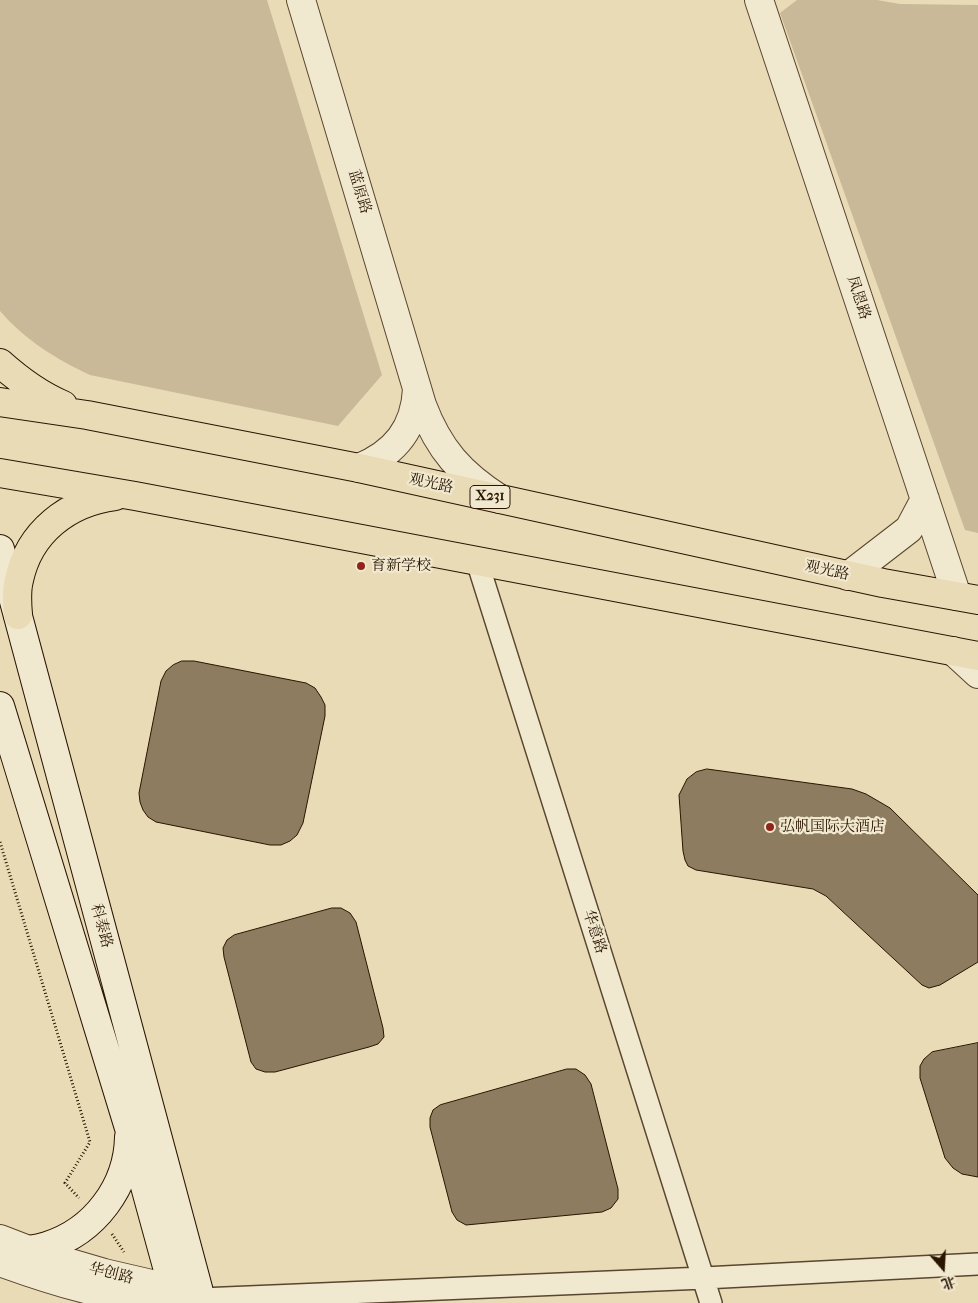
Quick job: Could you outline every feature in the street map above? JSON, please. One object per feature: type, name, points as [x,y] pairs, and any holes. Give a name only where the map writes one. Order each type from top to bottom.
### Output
[{"type":"main road","points":[[0,363],[19,380],[51,400],[87,415]]},
{"type":"main road","name":"观光路","points":[[0,402],[87,415],[359,468],[848,576],[968,598]]},
{"type":"main road","points":[[0,473],[135,496],[965,653]]},
{"type":"main road","points":[[18,614],[19,580],[24,563],[31,548],[54,521],[68,511],[100,498],[135,496]]},
{"type":"street","name":"蓝原路","points":[[300,0],[422,405],[430,425],[452,460],[467,475],[501,500]]},
{"type":"street","name":"凤恩路","points":[[759,0],[924,498],[968,598]]},
{"type":"street","name":"蓝原路","points":[[359,468],[386,454],[406,430],[416,400],[417,385]]},
{"type":"street","points":[[848,576],[909,529],[924,498]]},
{"type":"street","name":"科泰路","points":[[0,549],[18,614],[184,1300]]},
{"type":"street","name":"华意路","points":[[477,561],[711,1303]]},
{"type":"street","points":[[965,653],[978,674]]},
{"type":"street","name":"科泰路","points":[[0,706],[129,1128],[184,1300]]},
{"type":"street","points":[[29,1250],[47,1246],[65,1238],[82,1228],[96,1216],[109,1200],[125,1166],[129,1147],[129,1128]]},
{"type":"street","name":"华创路","points":[[0,1240],[184,1300]]},
{"type":"street","name":"华创路","points":[[0,1262],[101,1294],[141,1301],[184,1300]]},
{"type":"street","points":[[184,1300],[704,1278],[978,1264]]},
{"type":"path","points":[[0,842],[90,1142],[65,1183],[114,1237],[127,1257]]},
{"type":"shaded area","points":[[0,0],[267,0],[382,375],[338,426],[90,375],[30,340],[0,311]]},
{"type":"shaded area","points":[[797,0],[877,0],[900,4],[978,5],[978,533],[965,530],[780,13]]},
{"type":"building","points":[[182,661],[194,661],[306,683],[315,688],[321,697],[325,705],[325,716],[303,823],[297,835],[290,841],[281,845],[270,845],[156,822],[148,817],[143,810],[139,793],[161,681],[166,671]]},
{"type":"building","points":[[707,769],[852,789],[866,794],[890,808],[978,895],[978,962],[940,985],[929,988],[922,985],[826,896],[813,889],[696,870],[688,866],[683,851],[679,795],[687,779],[696,772]]},
{"type":"building","points":[[332,908],[341,908],[350,913],[356,922],[384,1037],[378,1044],[369,1047],[275,1072],[265,1072],[256,1069],[251,1062],[223,948],[227,940],[234,935]]},
{"type":"building","points":[[978,1043],[978,1177],[962,1174],[953,1168],[945,1158],[920,1078],[920,1066],[924,1059],[932,1052]]},
{"type":"building","points":[[567,1069],[576,1069],[585,1075],[591,1084],[618,1189],[618,1199],[611,1208],[602,1212],[466,1225],[457,1220],[452,1212],[430,1127],[430,1118],[433,1110],[440,1105]]},
{"type":"place","name":"育新学校","points":[[361,566]]},
{"type":"place","name":"弘帆国际大酒店","points":[[770,827]]}]
